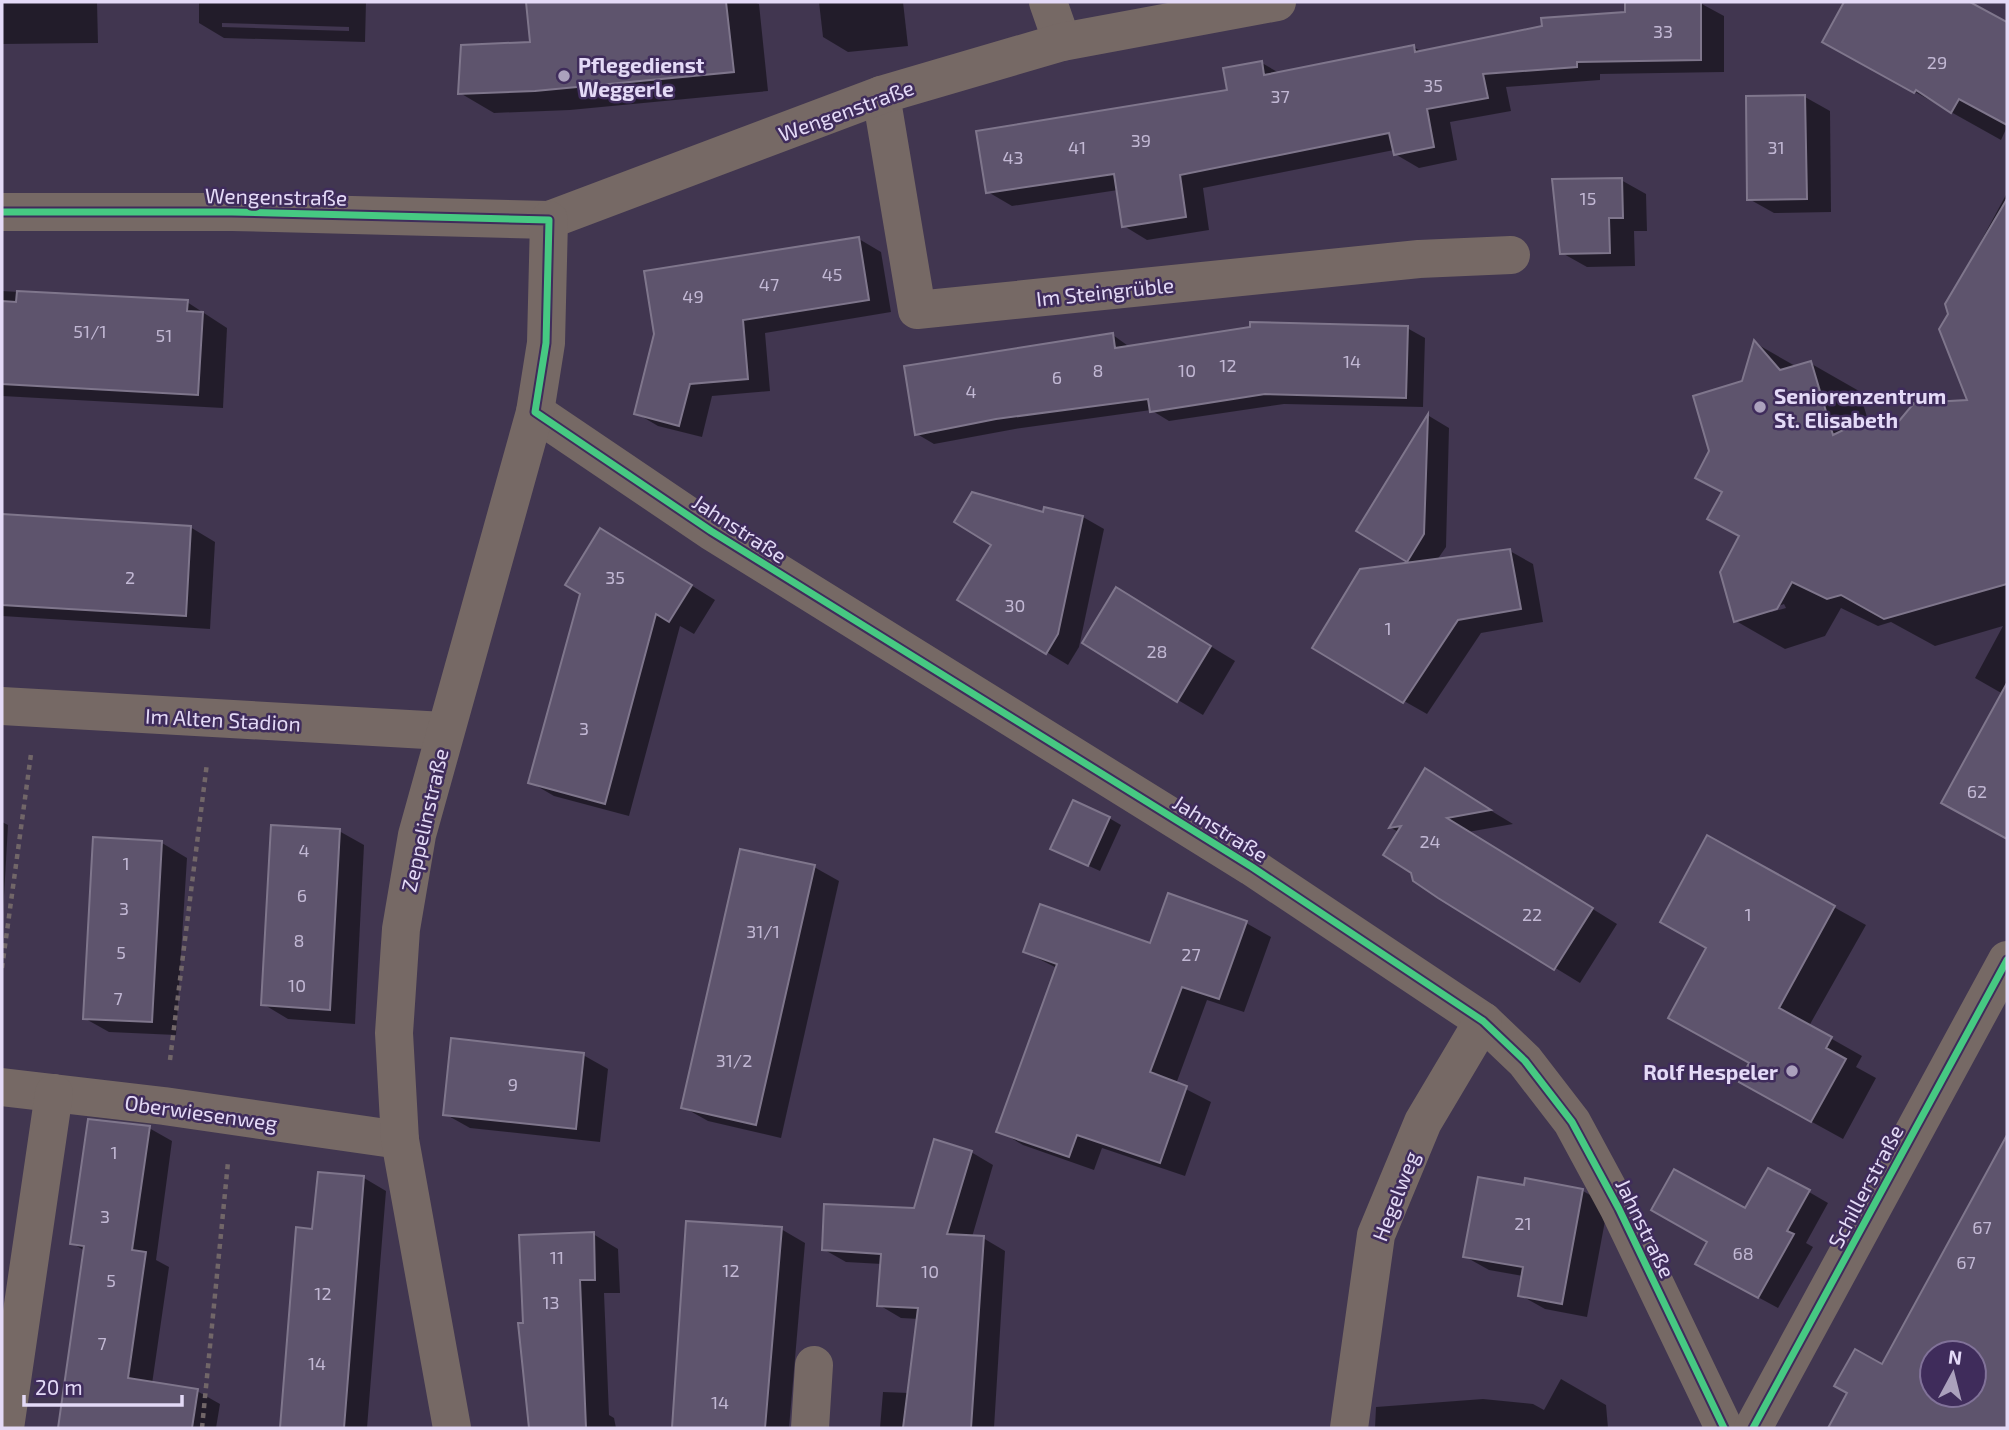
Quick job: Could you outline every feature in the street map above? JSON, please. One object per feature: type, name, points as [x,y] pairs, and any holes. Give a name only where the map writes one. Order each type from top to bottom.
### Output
[{"type":"street","points":[[1048,2],[1062,42]]},
{"type":"street","name":"Wengenstraße","points":[[2,212],[232,212],[549,220],[881,95],[1062,42],[1277,2]]},
{"type":"street","name":"Im Steingrüble","points":[[881,95],[917,310],[1419,259],[1511,255]]},
{"type":"street","name":"Zeppelinstraße","points":[[452,1428],[400,1140],[394,1033],[401,929],[417,835],[535,412],[546,343],[549,220]]},
{"type":"street","name":"Jahnstraße","points":[[535,412],[723,539],[1252,867],[1483,1021],[1525,1060],[1572,1122],[1619,1209],[1724,1428]]},
{"type":"street","name":"Im Alten Stadion","points":[[20,708],[444,731]]},
{"type":"street","name":"Schillerstraße","points":[[1754,1428],[2007,960]]},
{"type":"street","name":"Hegelweg","points":[[1349,1428],[1376,1236],[1423,1122],[1483,1021]]},
{"type":"street","name":"Oberwiesenweg","points":[[2,1087],[164,1106],[400,1140]]},
{"type":"street","points":[[5,1428],[54,1093]]},
{"type":"street","points":[[810,1428],[814,1365]]},
{"type":"path","points":[[2,968],[20,708]]},
{"type":"path","points":[[164,1106],[212,719]]},
{"type":"path","points":[[202,1428],[220,1222],[233,1116]]},
{"type":"building","points":[[526,2],[726,2],[734,72],[535,91],[458,94],[461,45],[530,42]]},
{"type":"building","points":[[1625,2],[1701,2],[1701,60],[1577,62],[1577,67],[1483,74],[1488,98],[1427,109],[1434,147],[1394,155],[1389,133],[1180,175],[1186,217],[1122,227],[1114,174],[986,193],[976,131],[1227,90],[1223,68],[1262,61],[1264,75],[1414,45],[1415,52],[1542,26],[1541,18],[1625,12]]},
{"type":"building","points":[[1844,2],[1970,2],[2007,22],[2007,125],[1959,99],[1951,113],[1916,90],[1914,93],[1822,42]]},
{"type":"building","points":[[1805,95],[1807,199],[1747,200],[1746,96]]},
{"type":"building","points":[[1622,178],[1623,218],[1609,218],[1610,253],[1560,254],[1552,179]]},
{"type":"building","name":"Seniorenzentrum St. Elisabeth","points":[[2007,199],[2007,584],[1884,619],[1841,595],[1827,599],[1792,582],[1777,609],[1734,622],[1720,572],[1739,536],[1707,519],[1722,492],[1695,478],[1709,451],[1693,396],[1742,381],[1754,340],[1780,370],[1811,361],[1833,435],[1868,418],[1894,427],[1914,403],[1967,400],[1939,329],[1948,314],[1945,304]]},
{"type":"building","points":[[859,237],[869,300],[743,320],[748,379],[690,384],[679,426],[634,414],[654,334],[644,271]]},
{"type":"building","points":[[17,291],[188,300],[187,311],[203,312],[198,395],[2,384],[2,301],[16,302]]},
{"type":"building","points":[[1250,322],[1408,326],[1406,398],[1265,394],[1150,412],[1148,399],[996,419],[915,435],[904,366],[1113,333],[1115,348],[1250,327]]},
{"type":"building","points":[[1428,414],[1424,534],[1407,562],[1356,531]]},
{"type":"building","points":[[972,492],[1043,512],[1044,507],[1083,516],[1058,634],[1046,654],[957,600],[991,545],[954,522]]},
{"type":"building","points":[[2,514],[191,526],[186,616],[2,605]]},
{"type":"building","points":[[600,528],[692,585],[669,622],[656,614],[605,804],[528,783],[580,594],[565,585]]},
{"type":"building","points":[[1510,549],[1521,609],[1458,620],[1403,703],[1312,648],[1360,569]]},
{"type":"building","points":[[1116,587],[1211,646],[1177,702],[1082,643]]},
{"type":"building","points":[[2007,683],[2007,839],[1941,803]]},
{"type":"building","points":[[1425,768],[1491,810],[1447,818],[1593,908],[1554,970],[1438,898],[1413,881],[1411,873],[1383,855],[1401,826],[1389,828]]},
{"type":"building","points":[[1073,800],[1110,817],[1088,866],[1050,849]]},
{"type":"building","points":[[271,825],[340,829],[330,1010],[261,1005]]},
{"type":"building","points":[[1707,835],[1835,906],[1779,1008],[1832,1037],[1826,1048],[1846,1059],[1811,1122],[1739,1082],[1749,1063],[1668,1018],[1706,948],[1660,922]]},
{"type":"building","points":[[93,837],[162,841],[152,1022],[83,1019]]},
{"type":"building","points":[[740,849],[815,865],[756,1125],[681,1108]]},
{"type":"building","points":[[1168,893],[1247,921],[1219,999],[1182,987],[1150,1072],[1187,1086],[1160,1163],[1077,1135],[1069,1157],[996,1132],[1057,964],[1023,952],[1040,904],[1150,943]]},
{"type":"building","points":[[451,1038],[584,1053],[576,1129],[443,1115]]},
{"type":"building","points":[[88,1119],[150,1126],[132,1250],[146,1252],[128,1378],[198,1389],[192,1428],[58,1428],[84,1246],[70,1244]]},
{"type":"building","points":[[2007,1135],[2007,1428],[1828,1428],[1847,1393],[1834,1386],[1855,1349],[1882,1364]]},
{"type":"building","points":[[934,1139],[972,1151],[947,1234],[984,1236],[971,1428],[903,1428],[918,1308],[877,1306],[881,1254],[822,1250],[824,1204],[914,1208]]},
{"type":"building","points":[[1768,1168],[1810,1190],[1787,1231],[1794,1234],[1758,1298],[1695,1264],[1707,1242],[1651,1210],[1674,1169],[1745,1208]]},
{"type":"building","points":[[318,1172],[364,1176],[344,1428],[280,1428],[296,1227],[312,1229]]},
{"type":"building","points":[[1478,1177],[1524,1185],[1525,1178],[1583,1189],[1562,1304],[1518,1296],[1523,1267],[1463,1257]]},
{"type":"building","points":[[686,1221],[782,1227],[765,1428],[672,1428]]},
{"type":"building","points":[[594,1232],[595,1280],[580,1280],[586,1428],[529,1428],[518,1323],[523,1323],[519,1235]]},
{"type":"cycle path","points":[[2,212],[232,212],[549,220],[546,343],[535,412],[711,531],[1252,867],[1483,1021],[1525,1061],[1572,1122],[1619,1209],[1724,1428]]},
{"type":"cycle path","points":[[1753,1428],[2007,960]]},
{"type":"place","name":"Pflegedienst Weggerle","points":[[564,76]]},
{"type":"place","name":"Seniorenzentrum St. Elisabeth","points":[[1760,407]]},
{"type":"place","name":"Rolf Hespeler","points":[[1792,1071]]}]
